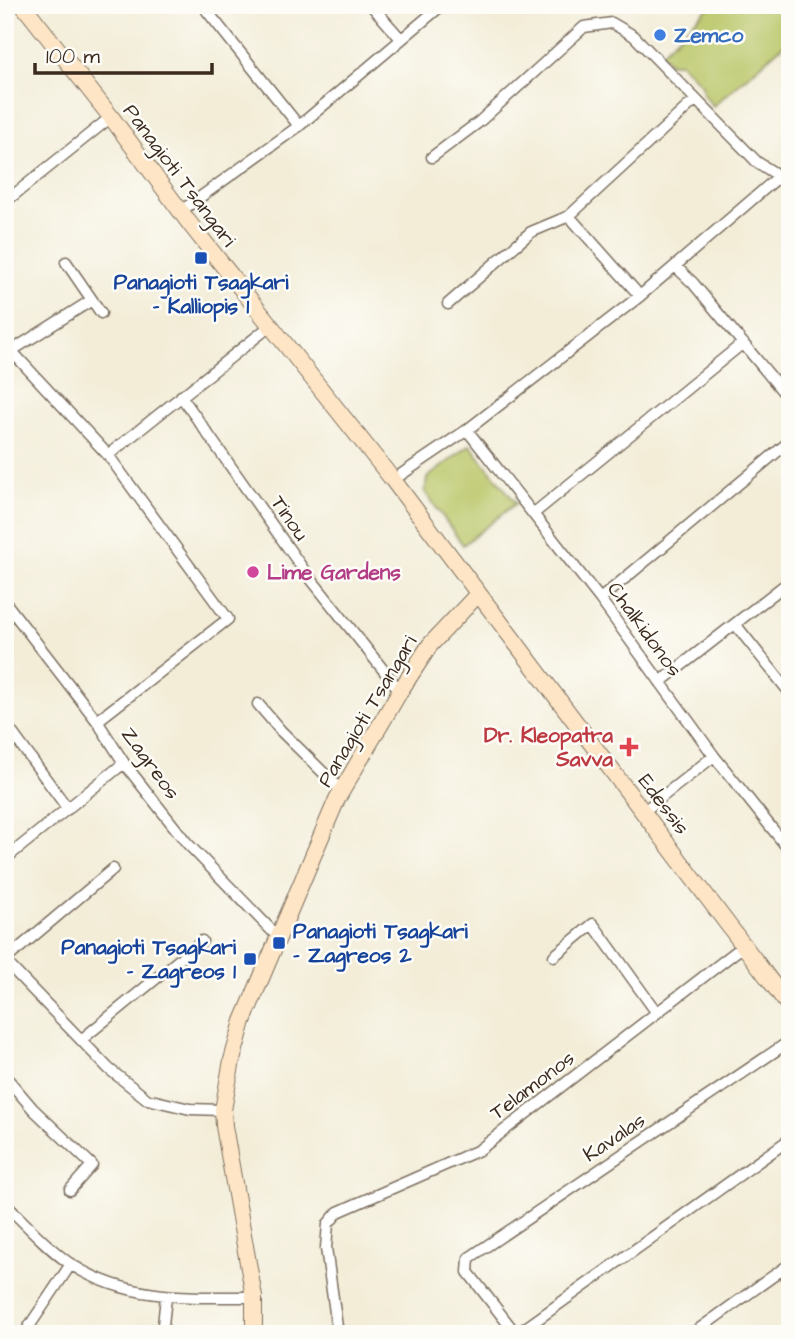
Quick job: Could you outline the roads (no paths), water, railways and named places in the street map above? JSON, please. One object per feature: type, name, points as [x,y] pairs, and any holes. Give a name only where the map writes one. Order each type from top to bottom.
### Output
[{"type":"main road","name":"Panagioti Tsangari","points":[[23,5],[270,326],[393,480],[478,594],[430,645],[342,791],[243,1021],[232,1059],[223,1110],[254,1297],[254,1334]]},
{"type":"main road","name":"Edessis","points":[[478,594],[644,811],[742,947],[790,1007]]},
{"type":"street","points":[[206,5],[207,11],[299,126]]},
{"type":"street","points":[[371,5],[401,39]]},
{"type":"street","points":[[181,211],[299,126],[442,5]]},
{"type":"street","points":[[432,157],[479,122],[584,27],[612,23],[634,36],[757,162],[779,176]]},
{"type":"street","points":[[448,304],[531,232],[569,216],[695,100]]},
{"type":"street","points":[[5,202],[111,117]]},
{"type":"street","points":[[393,480],[467,430],[640,296],[790,167]]},
{"type":"street","points":[[569,216],[640,296]]},
{"type":"street","points":[[66,262],[101,313]]},
{"type":"street","points":[[676,267],[693,282],[790,400]]},
{"type":"street","points":[[92,300],[8,347],[108,455],[228,620],[97,720]]},
{"type":"street","points":[[108,455],[270,326]]},
{"type":"street","points":[[533,514],[743,343]]},
{"type":"street","name":"Tinou","points":[[181,396],[303,569],[400,691]]},
{"type":"street","name":"Chalkidonos","points":[[467,430],[600,599],[714,756],[790,851]]},
{"type":"street","points":[[600,599],[790,441]]},
{"type":"street","points":[[660,682],[790,581]]},
{"type":"street","name":"Zagreos","points":[[5,602],[97,720],[124,763],[187,843],[278,937]]},
{"type":"street","points":[[735,624],[790,693]]},
{"type":"street","points":[[258,704],[342,791]]},
{"type":"street","points":[[5,723],[68,809]]},
{"type":"street","points":[[644,811],[714,756]]},
{"type":"street","points":[[5,859],[124,763]]},
{"type":"street","points":[[113,869],[5,960],[109,1069],[147,1099],[190,1109],[223,1110]]},
{"type":"street","points":[[554,956],[593,924],[657,1013]]},
{"type":"street","points":[[81,1040],[202,941]]},
{"type":"street","name":"Telamonos","points":[[338,1334],[327,1262],[328,1224],[338,1212],[479,1150],[742,947]]},
{"type":"street","name":"Kavalas","points":[[516,1334],[467,1268],[469,1258],[790,1041]]},
{"type":"street","points":[[7,1082],[92,1166],[70,1190]]},
{"type":"street","points":[[516,1334],[790,1139]]},
{"type":"street","points":[[5,1204],[71,1264],[110,1285],[166,1297],[254,1297]]},
{"type":"street","points":[[24,1334],[71,1264]]},
{"type":"street","points":[[692,1334],[790,1264]]},
{"type":"street","points":[[162,1334],[166,1297]]},
{"type":"place","name":"Zemco","points":[[660,35]]},
{"type":"place","name":"Panagioti Tsagkari - Kalliopis 1","points":[[201,258]]},
{"type":"place","name":"Lime Gardens","points":[[253,572]]},
{"type":"place","name":"Dr. Kleopatra Savva","points":[[629,747]]},
{"type":"place","name":"Panagioti Tsagkari - Zagreos 2","points":[[279,943]]},
{"type":"place","name":"Panagioti Tsagkari - Zagreos 1","points":[[250,959]]}]
